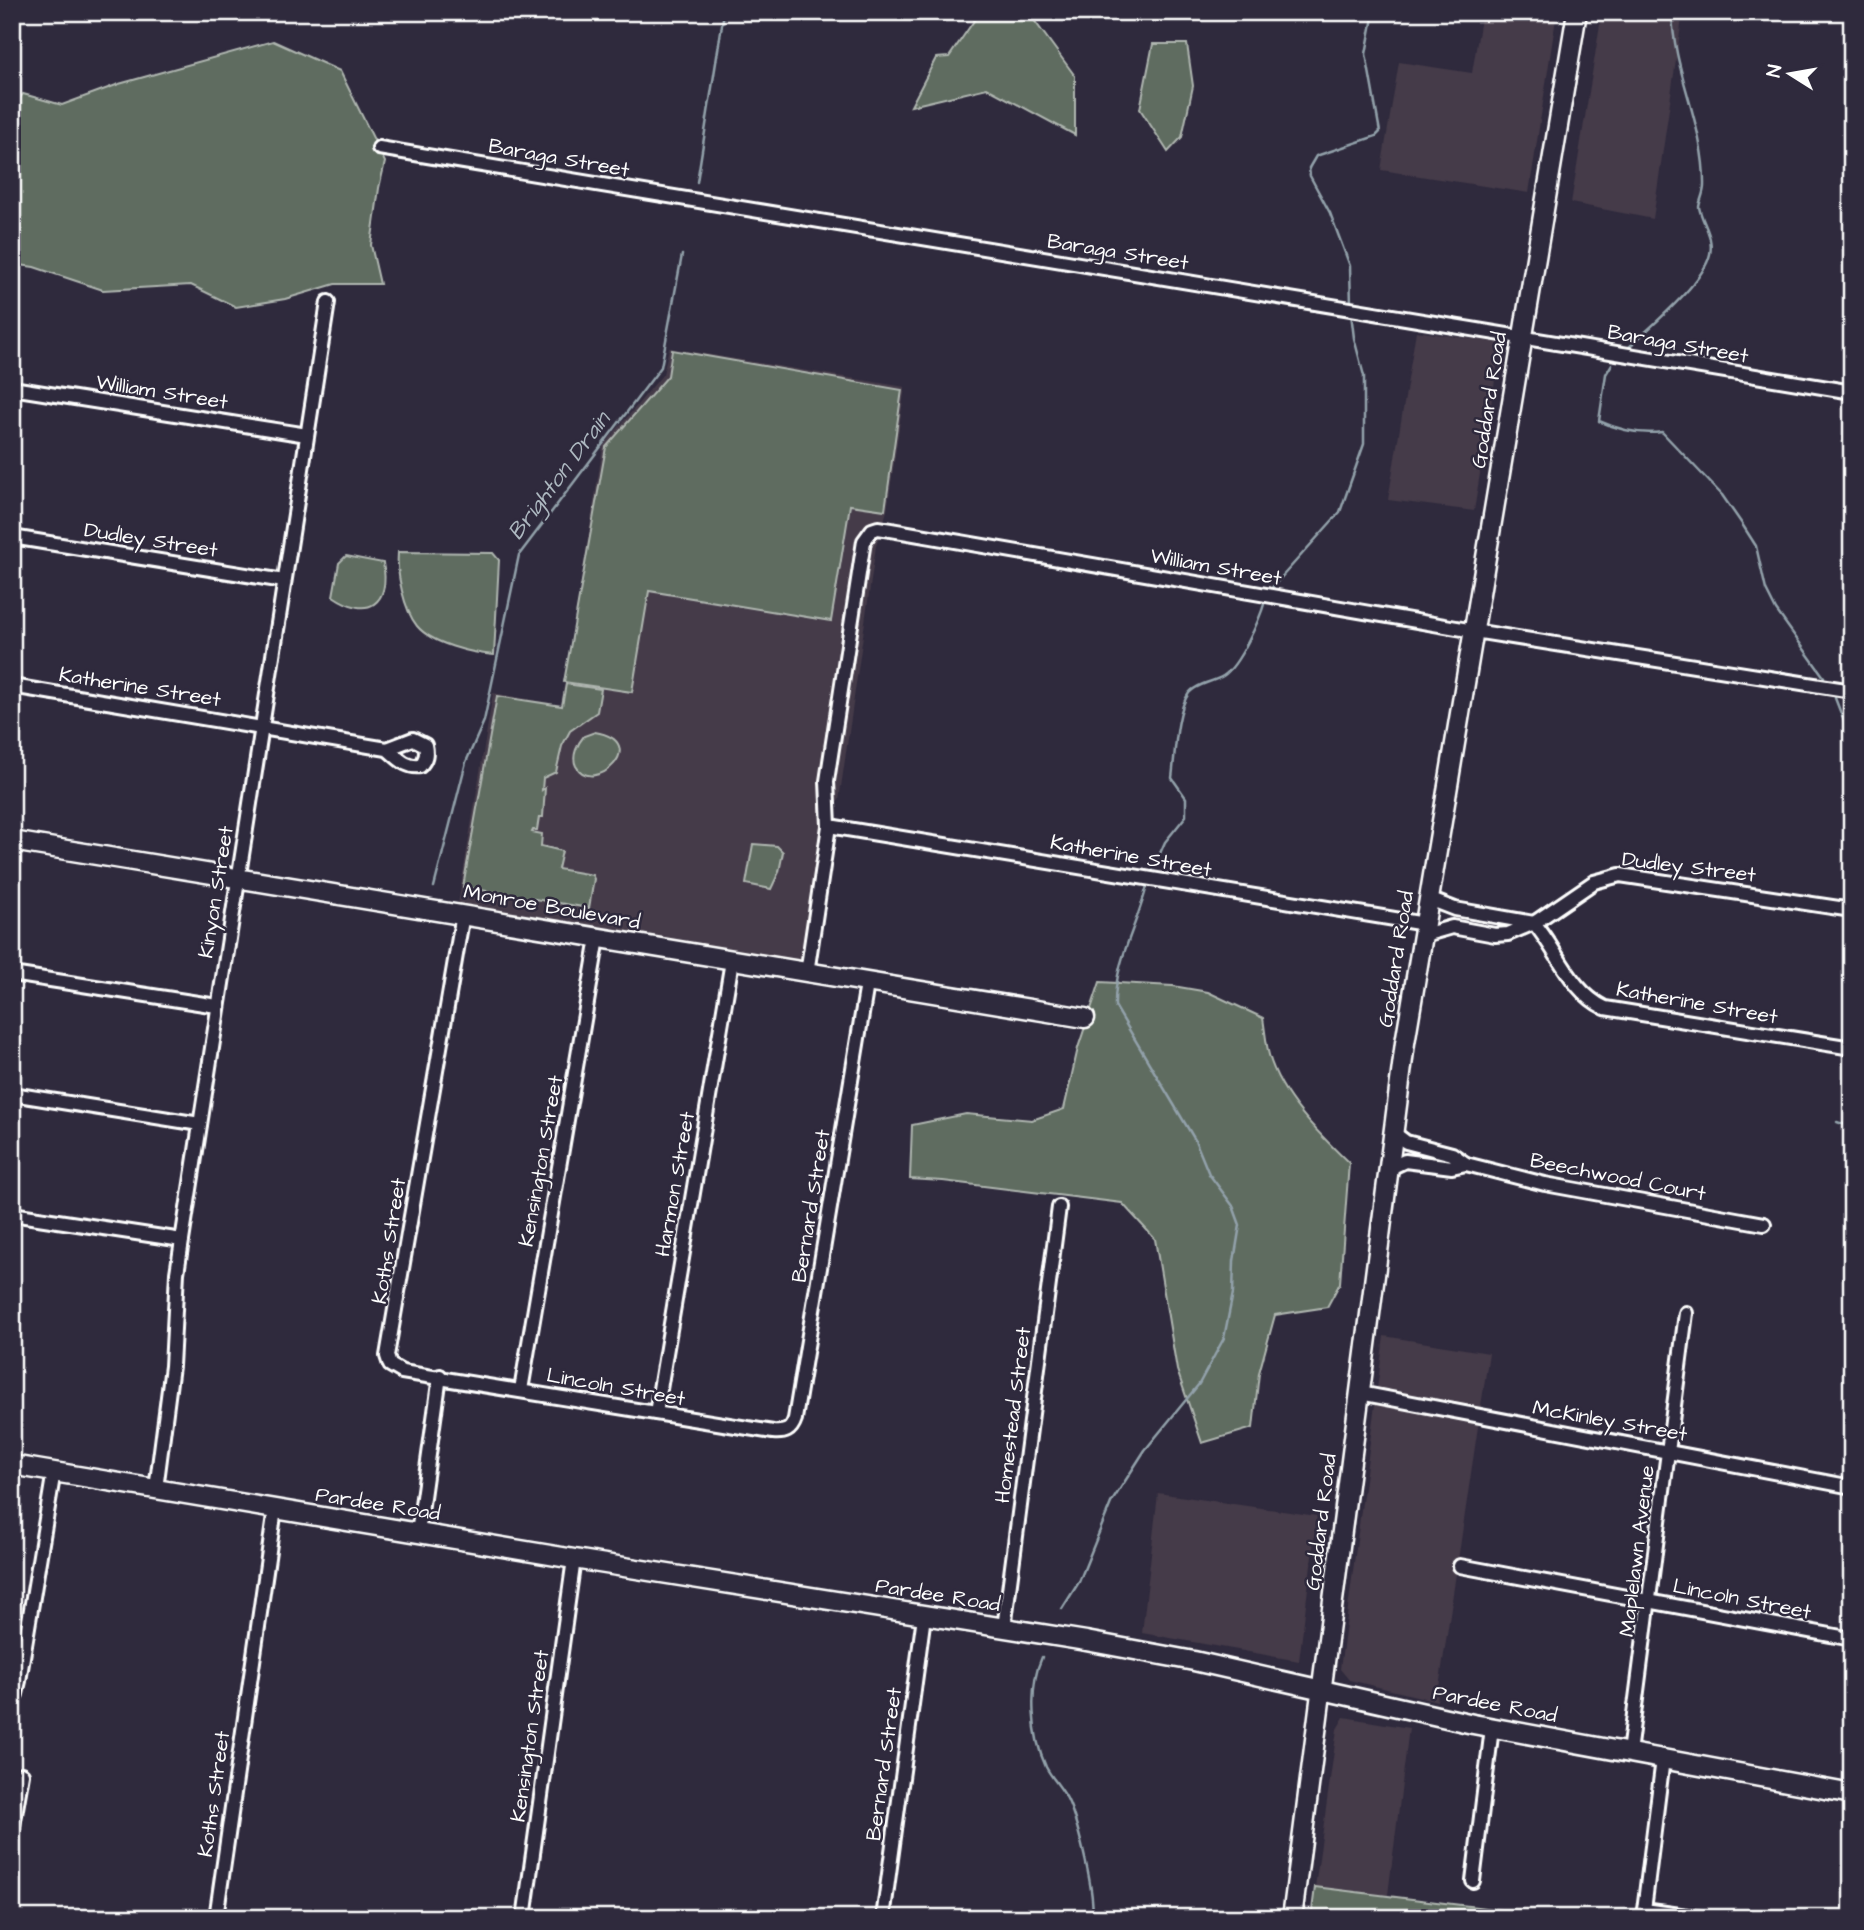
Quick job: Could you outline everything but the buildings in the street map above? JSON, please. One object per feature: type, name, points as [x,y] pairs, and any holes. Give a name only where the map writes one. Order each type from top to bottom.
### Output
[{"type":"main road","name":"Goddard Road","points":[[1292,1918],[1405,1043],[1577,12]]},
{"type":"main road","name":"Monroe Boulevard","points":[[12,841],[1085,1018]]},
{"type":"main road","name":"Pardee Road","points":[[12,1465],[1194,1661],[1492,1728],[1852,1794]]},
{"type":"street","name":"Baraga Street","points":[[379,148],[1852,393]]},
{"type":"street","name":"Kinyon Street","points":[[156,1489],[172,1366],[177,1273],[328,302]]},
{"type":"street","name":"William Street","points":[[12,388],[307,435]]},
{"type":"street","name":"William Street","points":[[829,826],[827,781],[864,541],[872,530],[878,528],[1474,631],[1852,691]]},
{"type":"street","name":"Dudley Street","points":[[12,537],[284,581]]},
{"type":"street","name":"Katherine Street","points":[[12,687],[387,749]]},
{"type":"street","name":"Katherine Street","points":[[829,826],[1138,876],[1424,930],[1452,927],[1481,933],[1508,934],[1534,923],[1579,989],[1605,1008],[1852,1048]]},
{"type":"street","points":[[807,973],[829,826]]},
{"type":"street","name":"Dudley Street","points":[[1534,923],[1594,882],[1620,875],[1852,910]]},
{"type":"street","points":[[1429,899],[1455,909],[1534,923]]},
{"type":"street","name":"Koths Street","points":[[440,1376],[398,1371],[390,1365],[387,1356],[463,914]]},
{"type":"street","name":"Kensington Street","points":[[522,1390],[598,938]]},
{"type":"street","name":"Harmon Street","points":[[656,1413],[732,961]]},
{"type":"street","points":[[12,974],[218,1006]]},
{"type":"street","name":"Bernard Street","points":[[786,1432],[795,1419],[867,984]]},
{"type":"street","points":[[12,1094],[200,1124]]},
{"type":"street","name":"Beechwood Court","points":[[1394,1133],[1417,1146],[1452,1154],[1466,1164],[1545,1184],[1764,1224]]},
{"type":"street","name":"Beechwood Court","points":[[1388,1169],[1405,1161],[1452,1167],[1466,1164]]},
{"type":"street","name":"Homestead Street","points":[[1004,1628],[1059,1207]]},
{"type":"street","points":[[12,1214],[182,1240]]},
{"type":"street","name":"Maplelawn Avenue","points":[[1629,1753],[1686,1313]]},
{"type":"street","points":[[418,1533],[440,1376]]},
{"type":"street","name":"Lincoln Street","points":[[440,1376],[786,1432]]},
{"type":"street","name":"McKinley Street","points":[[1360,1393],[1852,1487]]},
{"type":"street","points":[[12,1699],[19,1681],[54,1471]]},
{"type":"street","name":"Koths Street","points":[[216,1918],[275,1509]]},
{"type":"street","name":"Kensington Street","points":[[524,1918],[574,1559]]},
{"type":"street","name":"Lincoln Street","points":[[1460,1566],[1852,1639]]},
{"type":"street","name":"Bernard Street","points":[[883,1918],[924,1616]]},
{"type":"street","points":[[1473,1881],[1492,1728]]},
{"type":"street","points":[[1663,1759],[1643,1914],[1702,1918]]},
{"type":"street","points":[[12,1832],[22,1774]]},
{"type":"shaded area","points":[[1482,12],[1557,12],[1529,193],[1381,170],[1399,62],[1472,73]]},
{"type":"shaded area","points":[[1602,12],[1683,12],[1653,219],[1571,203]]},
{"type":"shaded area","points":[[1416,331],[1501,343],[1474,511],[1388,500]]},
{"type":"shaded area","points":[[669,348],[905,387],[887,511],[876,546],[839,801],[826,800],[800,963],[458,904],[493,693],[561,705],[603,446],[663,374]]},
{"type":"shaded area","points":[[1384,1336],[1489,1353],[1437,1701],[1349,1680],[1340,1669]]},
{"type":"shaded area","points":[[1158,1493],[1317,1516],[1299,1661],[1142,1633]]},
{"type":"shaded area","points":[[1344,1717],[1409,1728],[1388,1895],[1315,1887],[1337,1729]]},
{"type":"green space","points":[[980,12],[1028,12],[1075,76],[1075,135],[987,88],[911,106],[936,58],[949,57]]},
{"type":"green space","points":[[273,41],[340,71],[385,162],[371,245],[380,284],[335,284],[285,299],[236,307],[191,285],[103,290],[34,267],[12,264],[12,108],[23,94],[62,105],[119,84]]},
{"type":"green space","points":[[1153,44],[1187,44],[1193,86],[1182,137],[1168,152],[1140,109]]},
{"type":"green space","points":[[672,350],[902,390],[885,510],[850,505],[831,621],[649,591],[632,692],[564,682],[606,447],[668,376]]},
{"type":"green space","points":[[398,552],[493,553],[499,560],[494,655],[442,643],[417,626],[408,610],[402,590]]},
{"type":"green space","points":[[346,556],[383,563],[383,589],[374,604],[357,607],[333,596],[339,563]]},
{"type":"green space","points":[[566,684],[601,689],[597,712],[570,731],[562,746],[556,772],[543,778],[543,817],[539,817],[537,830],[532,832],[542,834],[541,846],[562,851],[558,869],[592,875],[594,879],[589,908],[463,887],[497,696],[562,706]]},
{"type":"green space","points":[[595,732],[612,738],[619,746],[619,755],[605,772],[584,774],[576,766],[575,754],[584,736]]},
{"type":"green space","points":[[753,844],[777,846],[783,852],[779,872],[771,889],[746,884]]},
{"type":"green space","points":[[1100,982],[1173,986],[1208,992],[1263,1018],[1269,1055],[1282,1086],[1314,1127],[1349,1163],[1340,1283],[1327,1307],[1275,1315],[1259,1373],[1253,1428],[1202,1443],[1177,1370],[1155,1239],[1122,1203],[910,1179],[912,1125],[966,1114],[1032,1120],[1064,1109],[1078,1048]]},
{"type":"green space","points":[[1315,1887],[1567,1918],[1311,1918]]},
{"type":"waterway","name":"Brighton Drain","points":[[697,182],[724,12]]},
{"type":"waterway","points":[[1351,306],[1350,266],[1330,213],[1310,176],[1309,168],[1316,156],[1376,136],[1380,132],[1366,54],[1374,12]]},
{"type":"waterway","points":[[1628,348],[1662,317],[1698,278],[1706,266],[1711,247],[1699,207],[1704,186],[1700,142],[1678,56],[1672,12]]},
{"type":"waterway","name":"Brighton Drain","points":[[434,887],[466,762],[484,721],[519,555],[661,367],[682,255]]},
{"type":"waterway","points":[[1269,591],[1340,512],[1364,444],[1364,376],[1354,338],[1351,313]]},
{"type":"waterway","points":[[1612,364],[1606,374],[1599,421],[1630,431],[1662,432],[1722,495],[1756,546],[1766,590],[1776,610],[1824,677]]},
{"type":"waterway","points":[[1150,876],[1165,842],[1186,816],[1186,798],[1172,778],[1179,722],[1185,701],[1192,690],[1223,676],[1236,663],[1259,619],[1265,601]]},
{"type":"waterway","points":[[1835,698],[1852,742]]},
{"type":"waterway","points":[[1062,1609],[1079,1582],[1111,1503],[1145,1450],[1199,1384],[1224,1338],[1233,1293],[1234,1261],[1240,1225],[1233,1206],[1209,1174],[1195,1140],[1115,1006],[1118,974],[1148,882]]},
{"type":"waterway","points":[[1837,1122],[1852,1127]]},
{"type":"waterway","points":[[1042,1657],[1033,1698],[1035,1727],[1046,1767],[1067,1798],[1073,1813],[1089,1877],[1092,1918]]}]
